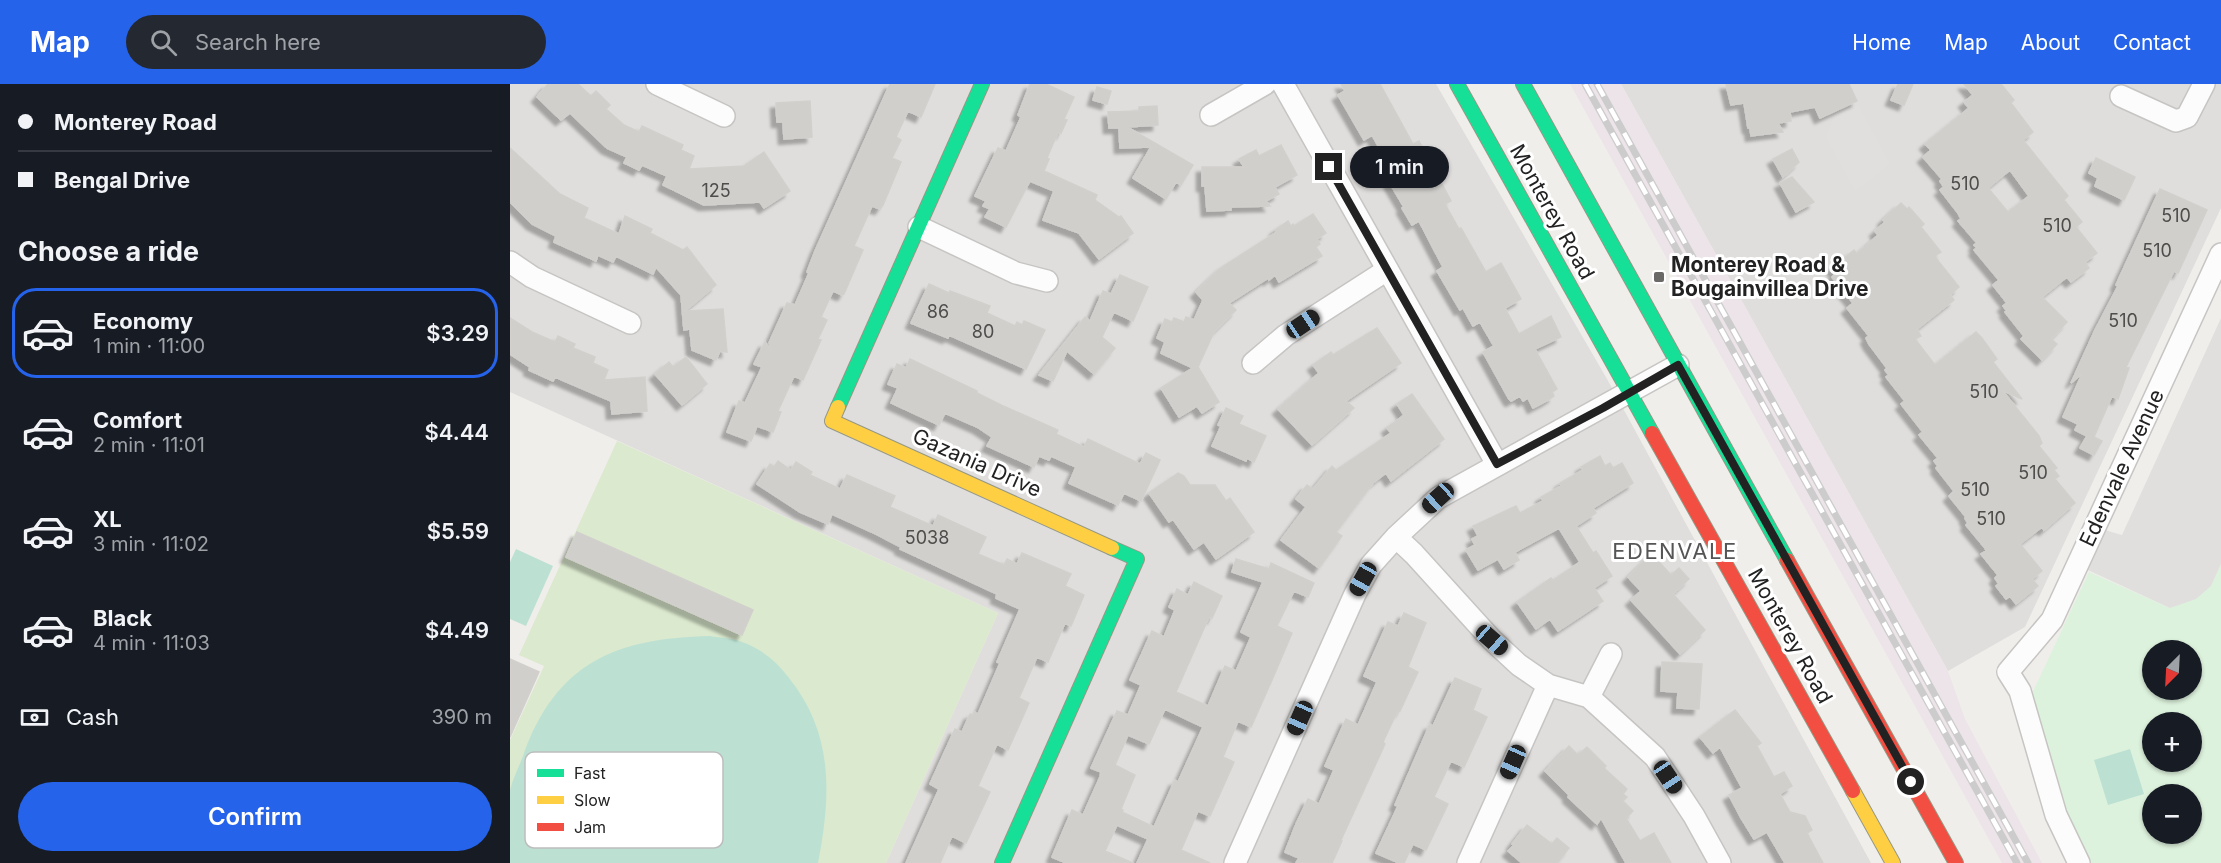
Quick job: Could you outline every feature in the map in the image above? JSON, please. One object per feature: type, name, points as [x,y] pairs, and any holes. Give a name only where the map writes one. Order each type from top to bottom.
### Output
[{"type":"main road","name":"Gazania Drive","points":[[982,84],[832,421],[1137,559],[1002,863]]},
{"type":"main road","name":"Monterey Road","points":[[1457,84],[1893,863]]},
{"type":"main road","name":"Monterey Road","points":[[1524,84],[1956,863]]},
{"type":"street","points":[[657,84],[724,116]]},
{"type":"street","points":[[1211,115],[1265,84]]},
{"type":"street","points":[[1283,84],[1497,464]]},
{"type":"street","points":[[2121,96],[2176,122],[2187,117],[2204,84]]},
{"type":"street","points":[[919,227],[1016,273],[1047,281]]},
{"type":"street","name":"Edenvale Avenue","points":[[2079,863],[2056,815],[2020,691],[2008,672],[2052,620],[2221,254]]},
{"type":"street","points":[[510,262],[532,277],[630,323]]},
{"type":"street","points":[[1253,363],[1286,335],[1387,270]]},
{"type":"street","points":[[1235,863],[1355,594],[1371,565],[1396,537],[1438,498],[1678,365]]},
{"type":"street","points":[[1396,537],[1492,640],[1519,665],[1548,685],[1589,697],[1655,757],[1694,816],[1720,863]]},
{"type":"street","points":[[1589,697],[1611,654]]},
{"type":"street","points":[[1468,863],[1548,685]]},
{"type":"shaded area","points":[[510,84],[1436,84],[1607,379],[1871,863],[886,863],[998,613],[510,392]]},
{"type":"shaded area","points":[[1570,84],[1621,84],[1948,671],[1965,719],[2042,863],[2002,863]]},
{"type":"shaded area","points":[[1621,84],[2221,84],[2221,208],[2025,627],[1948,671]]},
{"type":"shaded area","points":[[1858,105],[1890,164],[1855,191],[1826,137],[1835,115]]},
{"type":"shaded area","points":[[2221,318],[2221,564],[2211,586],[2196,599],[2170,608],[2077,565],[2094,527],[2122,535]]},
{"type":"green space","points":[[617,441],[998,613],[886,863],[510,863],[510,740],[544,666],[519,655]]},
{"type":"green space","points":[[516,549],[553,566],[526,626],[510,619],[510,562]]},
{"type":"green space","points":[[2221,564],[2221,863],[2087,863],[2074,838],[2028,702],[2089,572],[2170,608],[2211,586]]},
{"type":"green space","points":[[710,636],[731,639],[756,648],[779,667],[804,699],[821,743],[825,766],[825,814],[818,863],[510,863],[510,790],[514,777],[537,724],[553,698],[572,677],[594,662],[619,650],[646,642]]},
{"type":"green space","points":[[2130,749],[2142,795],[2108,805],[2094,760]]},
{"type":"building","points":[[548,84],[578,84],[591,96],[596,91],[610,105],[606,109],[624,125],[639,132],[642,126],[683,145],[681,150],[694,156],[689,169],[744,166],[764,152],[790,191],[764,208],[760,202],[704,205],[663,185],[667,176],[642,165],[639,170],[624,163],[627,157],[607,148],[570,113],[561,120],[537,97]]},
{"type":"building","points":[[890,84],[935,84],[921,117],[908,111],[896,137],[901,140],[892,158],[901,162],[883,205],[880,209],[872,206],[854,246],[863,250],[844,294],[833,291],[821,317],[827,320],[818,339],[821,340],[803,380],[794,376],[778,411],[781,412],[773,432],[757,426],[751,441],[727,432],[739,401],[745,403],[762,367],[754,364],[765,342],[772,351],[769,343],[787,303],[795,305],[809,273],[807,272],[815,251]]},
{"type":"building","points":[[1030,84],[1046,84],[1074,97],[1064,119],[1067,120],[1061,133],[1058,132],[1044,171],[1097,195],[1095,200],[1119,217],[1121,216],[1133,233],[1099,259],[1079,233],[1043,220],[1054,191],[1030,181],[1006,227],[985,217],[990,209],[983,206],[986,201],[975,196],[998,148],[1006,151],[1021,117],[1018,115]]},
{"type":"building","points":[[1341,84],[1380,84],[1413,144],[1419,141],[1451,201],[1445,204],[1486,272],[1501,263],[1521,299],[1505,308],[1519,334],[1551,316],[1561,337],[1535,349],[1557,389],[1552,392],[1554,396],[1533,408],[1528,398],[1523,401],[1520,396],[1511,401],[1509,399],[1483,352],[1494,346],[1480,322],[1473,326],[1463,308],[1460,310],[1437,271],[1443,267],[1419,221],[1412,225],[1402,208],[1404,207],[1389,182],[1392,181],[1381,162],[1386,160],[1372,135],[1364,140],[1338,95],[1345,91]]},
{"type":"building","points":[[1726,84],[1849,84],[1857,101],[1820,118],[1815,107],[1790,112],[1791,121],[1778,123],[1783,132],[1751,136],[1744,103],[1731,105]]},
{"type":"building","points":[[1898,84],[1913,84],[1904,105],[1891,100]]},
{"type":"building","points":[[1964,84],[2001,84],[2014,100],[2011,103],[2033,132],[2023,140],[2068,196],[2064,200],[2082,222],[2076,227],[2097,253],[2085,262],[2089,268],[2071,282],[2067,277],[2042,297],[2067,322],[2051,339],[2057,344],[2042,360],[2021,339],[2024,336],[2005,312],[2007,311],[2003,306],[2007,303],[1993,285],[1999,280],[1974,250],[1977,248],[1974,245],[1977,243],[1958,221],[1961,219],[1958,213],[1940,190],[1944,187],[1940,181],[1942,179],[1923,157],[1931,150],[1925,144],[1969,108],[1964,102],[1973,95]],"holes":[[[2010,170],[2029,196],[2008,212],[1988,188]]]},
{"type":"building","points":[[1097,87],[1111,91],[1107,104],[1093,100]]},
{"type":"building","points":[[810,101],[812,137],[784,139],[783,122],[777,122],[776,103]]},
{"type":"building","points":[[1157,106],[1158,125],[1127,127],[1193,165],[1181,185],[1176,182],[1166,199],[1133,178],[1151,147],[1120,148],[1119,128],[1109,128],[1108,112],[1139,111],[1139,107]]},
{"type":"building","points":[[1281,145],[1297,175],[1275,187],[1279,194],[1266,201],[1270,206],[1231,207],[1231,210],[1207,211],[1205,186],[1202,186],[1202,167],[1244,167],[1239,159],[1256,150],[1259,156]]},
{"type":"building","points":[[510,148],[560,194],[588,208],[584,218],[619,234],[625,216],[652,229],[650,233],[683,250],[687,247],[716,285],[685,311],[723,309],[727,352],[720,351],[716,360],[692,350],[690,329],[684,330],[681,295],[656,267],[653,274],[616,256],[613,262],[598,255],[596,261],[554,242],[556,236],[532,224],[510,202]]},
{"type":"building","points":[[1792,149],[1799,162],[1783,177],[1773,159]]},
{"type":"building","points":[[2096,158],[2135,177],[2124,200],[2095,186],[2098,178],[2089,173]]},
{"type":"building","points":[[1792,177],[1814,202],[1796,212],[1780,183]]},
{"type":"building","points":[[2160,189],[2207,210],[2178,273],[2174,271],[2126,367],[2129,368],[2118,399],[2112,396],[2094,437],[2102,441],[2094,455],[2080,448],[2087,436],[2075,430],[2078,424],[2063,417],[2082,374],[2071,383],[2118,286],[2116,285]]},
{"type":"building","points":[[1901,203],[1907,209],[1909,207],[1924,224],[1921,227],[1941,252],[1935,256],[1959,287],[1950,295],[1954,300],[1917,329],[1921,336],[1915,339],[1935,365],[1976,332],[1982,338],[1997,359],[1993,362],[2022,399],[2002,390],[2039,436],[2042,443],[2039,446],[2057,468],[2054,470],[2059,476],[2055,479],[2075,503],[2044,530],[2042,527],[2020,544],[2042,571],[2032,579],[2038,586],[2016,604],[2010,596],[2006,599],[1996,586],[1999,584],[1995,578],[1998,575],[1981,554],[1986,551],[1985,548],[1966,525],[1968,523],[1966,517],[1949,496],[1954,491],[1936,468],[1938,466],[1934,461],[1938,458],[1919,435],[1923,432],[1901,404],[1905,401],[1886,377],[1889,375],[1885,370],[1887,368],[1869,344],[1866,338],[1869,336],[1847,308],[1853,303],[1832,277],[1836,273],[1832,268],[1854,250],[1857,254],[1878,235],[1875,231]]},
{"type":"building","points":[[1313,214],[1326,233],[1317,239],[1320,244],[1316,247],[1322,256],[1279,282],[1275,275],[1269,280],[1268,278],[1229,303],[1236,310],[1214,332],[1198,367],[1219,402],[1202,413],[1197,406],[1179,417],[1161,388],[1193,368],[1161,353],[1165,342],[1157,338],[1165,319],[1172,322],[1174,318],[1184,322],[1186,317],[1194,320],[1203,300],[1196,292],[1222,267],[1277,232],[1275,230],[1288,221],[1291,226],[1293,224],[1294,226]]},
{"type":"building","points":[[1120,275],[1148,287],[1133,321],[1114,312],[1102,337],[1115,348],[1094,374],[1067,351],[1053,381],[1039,375],[1085,317],[1090,321],[1103,291],[1111,294]]},
{"type":"building","points":[[929,284],[990,306],[987,313],[1015,326],[1017,322],[1022,325],[1024,321],[1045,330],[1026,369],[949,335],[948,338],[911,323]]},
{"type":"building","points":[[510,318],[532,332],[555,342],[558,336],[575,344],[573,348],[595,357],[593,363],[608,370],[604,380],[645,377],[647,411],[612,414],[611,401],[555,377],[553,381],[529,370],[530,367],[510,354]]},
{"type":"building","points":[[1377,328],[1401,363],[1346,401],[1354,408],[1312,445],[1278,409],[1319,373],[1313,365],[1331,352],[1333,355]]},
{"type":"building","points":[[686,357],[707,384],[682,405],[655,374],[669,362],[673,367]]},
{"type":"building","points":[[910,359],[1001,405],[1058,430],[1056,434],[1084,447],[1088,439],[1140,464],[1146,453],[1160,460],[1141,501],[1124,493],[1118,505],[1069,483],[1076,467],[1051,456],[1049,460],[1039,456],[1034,467],[987,446],[992,437],[977,427],[945,413],[939,425],[891,403],[898,388],[888,384],[897,364],[906,368]]},
{"type":"building","points":[[1412,394],[1444,439],[1391,481],[1386,473],[1373,483],[1336,532],[1342,536],[1319,568],[1281,540],[1306,507],[1296,499],[1307,485],[1313,489],[1332,466],[1336,470],[1391,433],[1387,428],[1404,415],[1397,404]]},
{"type":"building","points":[[1226,408],[1243,416],[1239,424],[1266,436],[1254,462],[1247,458],[1246,461],[1212,446]]},
{"type":"building","points":[[1600,456],[1605,466],[1610,463],[1613,468],[1622,463],[1633,483],[1593,508],[1596,513],[1576,526],[1593,553],[1596,551],[1612,576],[1594,588],[1603,601],[1558,631],[1550,619],[1536,629],[1517,602],[1551,578],[1553,580],[1580,562],[1559,528],[1515,552],[1519,560],[1504,569],[1498,559],[1478,570],[1466,550],[1475,545],[1472,539],[1478,536],[1473,526],[1516,506],[1520,513],[1543,501],[1541,497],[1561,486],[1560,483],[1583,470],[1581,467]]},
{"type":"building","points":[[778,461],[791,470],[796,462],[812,472],[810,475],[840,489],[847,475],[895,496],[890,507],[933,526],[938,515],[986,537],[978,554],[1004,565],[1007,559],[1017,564],[1022,553],[1071,574],[1065,586],[1084,595],[1071,626],[1065,623],[1048,662],[1037,657],[1019,698],[1029,703],[1008,750],[997,744],[978,786],[990,792],[966,843],[952,836],[940,863],[906,863],[939,789],[930,784],[955,729],[962,732],[970,714],[973,715],[974,712],[978,714],[1020,609],[996,598],[997,594],[900,549],[901,547],[876,534],[832,514],[828,524],[800,512],[757,484],[770,464],[774,467]]},
{"type":"building","points":[[1178,473],[1184,476],[1190,485],[1215,485],[1226,501],[1230,498],[1254,532],[1216,559],[1204,542],[1194,549],[1173,519],[1169,522],[1149,493]]},
{"type":"building","points":[[577,532],[753,610],[742,635],[566,557]]},
{"type":"building","points":[[1652,554],[1671,575],[1679,568],[1689,579],[1673,594],[1705,630],[1680,654],[1631,600],[1641,591],[1628,577]]},
{"type":"building","points":[[1236,559],[1269,569],[1271,563],[1314,583],[1308,597],[1294,591],[1277,626],[1292,633],[1272,680],[1251,727],[1238,721],[1223,757],[1234,762],[1210,816],[1198,811],[1181,850],[1210,863],[1137,863],[1148,839],[1117,825],[1105,851],[1133,863],[1066,863],[1052,857],[1072,810],[1083,815],[1101,772],[1091,768],[1117,711],[1128,715],[1141,685],[1130,680],[1152,631],[1164,637],[1175,610],[1169,607],[1177,589],[1188,595],[1194,582],[1222,596],[1212,618],[1209,617],[1176,692],[1208,706],[1225,666],[1236,671],[1251,637],[1241,632],[1263,582],[1232,572]],"holes":[[[1165,709],[1203,727],[1178,782],[1175,780],[1154,827],[1122,812],[1121,809],[1135,775],[1115,765],[1128,735],[1149,744]]]},
{"type":"building","points":[[1404,613],[1426,623],[1408,667],[1418,672],[1383,742],[1385,744],[1332,863],[1296,863],[1299,858],[1285,852],[1296,824],[1308,799],[1319,804],[1334,770],[1325,766],[1346,719],[1358,725],[1377,682],[1364,676],[1388,622],[1398,626]]},
{"type":"building","points":[[510,659],[539,672],[510,737]]},
{"type":"building","points":[[1662,662],[1702,664],[1699,709],[1677,708],[1678,692],[1661,691]]},
{"type":"building","points":[[1455,678],[1481,689],[1473,710],[1487,717],[1464,767],[1451,761],[1434,797],[1448,804],[1426,850],[1413,844],[1404,863],[1399,863],[1376,853],[1398,806],[1395,805],[1430,724],[1433,726]]},
{"type":"building","points":[[1735,710],[1761,743],[1757,746],[1774,777],[1784,772],[1792,786],[1780,794],[1790,812],[1805,816],[1812,830],[1807,833],[1823,863],[1785,863],[1767,832],[1754,839],[1741,818],[1729,795],[1742,788],[1720,747],[1713,753],[1700,737]]},
{"type":"building","points":[[1569,746],[1578,755],[1587,747],[1606,766],[1604,768],[1627,789],[1623,794],[1627,797],[1623,801],[1633,811],[1626,818],[1640,841],[1654,833],[1671,863],[1626,863],[1601,818],[1597,824],[1545,771]]},
{"type":"building","points":[[1527,825],[1552,844],[1557,838],[1569,848],[1557,863],[1522,863],[1508,851]]},
{"type":"railway","points":[[1585,84],[2017,863]]},
{"type":"railway","points":[[1597,84],[2028,863]]},
{"type":"traffic: fast","points":[[838,407],[982,84]]},
{"type":"traffic: fast","points":[[1457,84],[1652,433]]},
{"type":"traffic: fast","points":[[1523,84],[1787,560]]},
{"type":"traffic: fast","points":[[1002,863],[1137,559],[1112,548]]},
{"type":"traffic: slow","points":[[838,407],[832,421],[1112,548]]},
{"type":"traffic: slow","points":[[1853,791],[1893,863]]},
{"type":"traffic: jam","points":[[1652,433],[1853,791]]},
{"type":"traffic: jam","points":[[1787,560],[1956,863]]},
{"type":"place","name":"Monterey Road & Bougainvillea Drive","points":[[1659,277]]},
{"type":"district","name":"EDENVALE","points":[[1675,551]]},
{"type":"route","points":[[1329,167],[1497,464],[1678,365],[1911,782]]}]
